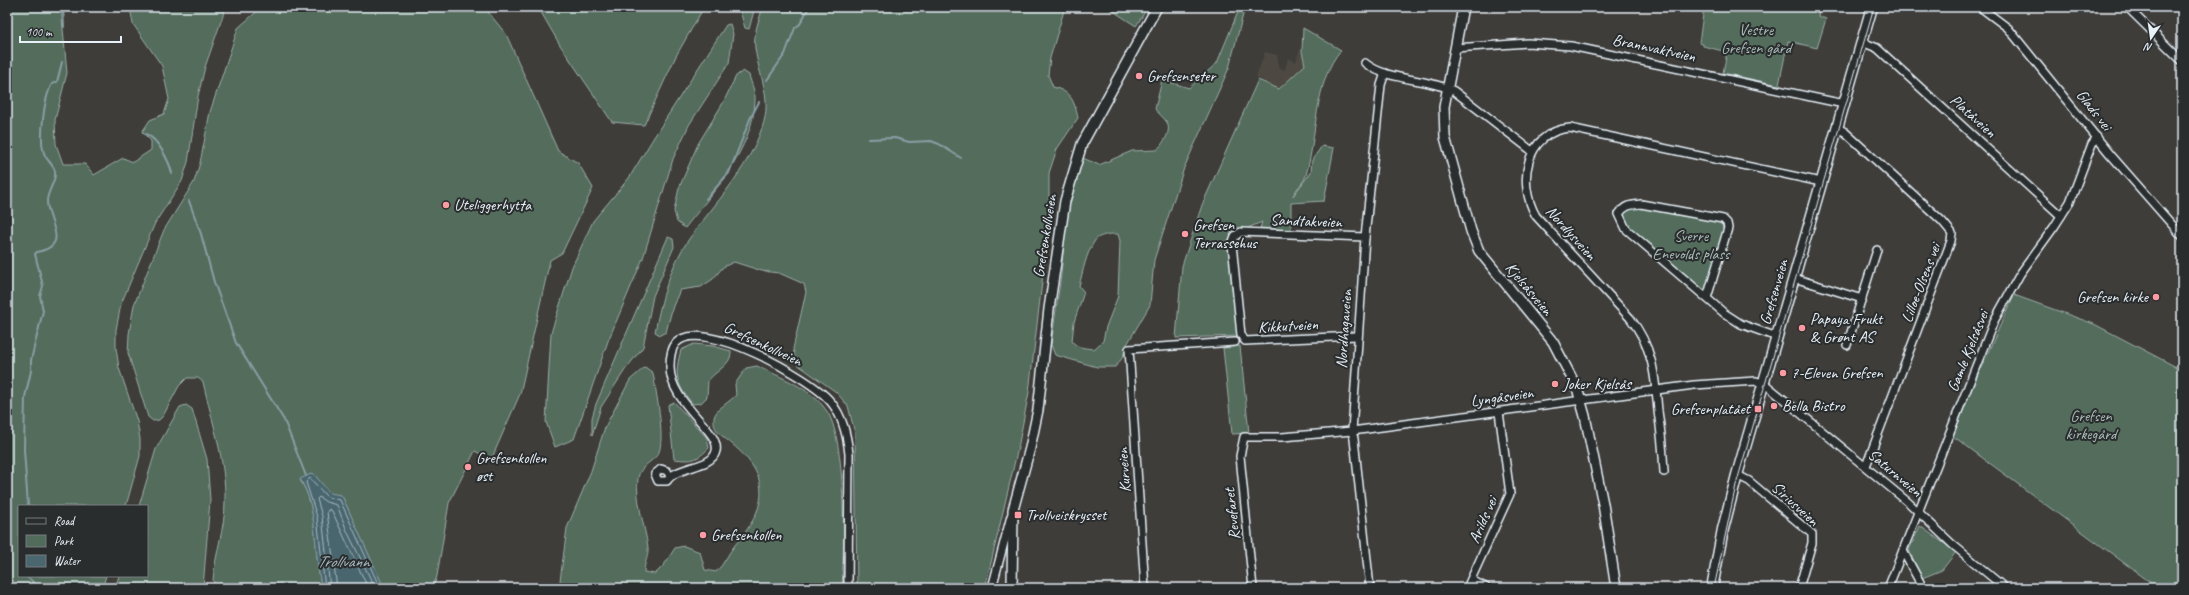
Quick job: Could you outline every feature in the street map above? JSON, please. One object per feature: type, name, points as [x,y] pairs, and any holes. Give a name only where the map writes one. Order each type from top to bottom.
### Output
[{"type":"main road","name":"Grefsenveien","points":[[1712,588],[1723,529],[1737,475],[1872,7]]},
{"type":"street","name":"Grefsenkollveien","points":[[1012,588],[1010,535],[1013,510],[1030,448],[1038,410],[1061,220],[1071,178],[1084,139],[1157,7]]},
{"type":"street","name":"Kjelsåsveien","points":[[1463,7],[1447,88],[1443,115],[1444,129],[1476,245],[1489,265],[1552,342],[1571,374],[1581,400],[1604,510],[1616,588]]},
{"type":"street","name":"Glads vei","points":[[1980,7],[2008,28],[2097,137],[2182,236]]},
{"type":"street","points":[[2127,7],[2182,62]]},
{"type":"street","name":"Platåveien","points":[[1862,42],[1877,48],[2061,216]]},
{"type":"street","name":"Brannvaktveien","points":[[1455,48],[1528,43],[1571,46],[1844,104]]},
{"type":"street","points":[[1366,63],[1385,73],[1447,88],[1457,93],[1532,151]]},
{"type":"street","name":"Nordhagaveien","points":[[1370,588],[1352,431],[1357,336],[1365,237],[1381,85],[1385,73]]},
{"type":"street","name":"Nordlysveien","points":[[1664,472],[1653,364],[1637,327],[1540,221],[1532,209],[1525,183],[1526,170],[1532,151],[1548,136],[1562,129],[1570,128],[1822,182]]},
{"type":"street","name":"Lilloe-Olsens vei","points":[[1837,128],[1845,132],[1942,221],[1952,233],[1952,241],[1866,466]]},
{"type":"street","name":"Gamle Kjelsåsvei","points":[[1888,588],[1994,321],[2016,280],[2070,202],[2092,144],[2097,137]]},
{"type":"street","points":[[1707,298],[1728,228],[1727,223],[1723,219],[1641,204],[1629,205],[1619,214],[1622,224],[1632,235],[1707,298],[1741,324],[1777,337]]},
{"type":"street","name":"Sandtakveien","points":[[1245,341],[1241,335],[1232,244],[1233,238],[1237,234],[1244,232],[1365,237]]},
{"type":"street","points":[[1847,345],[1877,250]]},
{"type":"street","points":[[1794,278],[1862,299]]},
{"type":"street","name":"Grefsenkollveien","points":[[670,476],[667,471],[662,469],[658,471],[655,478],[662,483],[667,481],[670,476],[709,460],[714,456],[716,448],[712,434],[681,400],[671,382],[670,356],[673,347],[682,338],[702,335],[725,341],[748,350],[809,383],[822,392],[834,406],[842,420],[846,435],[849,454],[848,588]]},
{"type":"street","name":"Kikkutveien","points":[[1245,341],[1357,336]]},
{"type":"street","name":"Kurveien","points":[[1145,588],[1129,349],[1235,342]]},
{"type":"street","name":"Lyngåsveien","points":[[1244,437],[1282,437],[1352,431],[1656,390],[1747,381],[1763,383]]},
{"type":"street","name":"Saturnveien","points":[[1763,383],[1866,466],[1918,511],[1952,544],[2005,588]]},
{"type":"street","name":"Arilds vei","points":[[1467,588],[1510,494],[1499,412]]},
{"type":"street","name":"Revefaret","points":[[1244,437],[1240,456],[1253,588]]},
{"type":"street","name":"Siriusveien","points":[[1737,475],[1749,481],[1812,534],[1812,543],[1799,588]]},
{"type":"street","points":[[992,588],[1010,535]]},
{"type":"street","points":[[1903,551],[1923,588]]},
{"type":"street","points":[[1471,580],[1487,588]]},
{"type":"shaded area","points":[[1299,51],[1302,51],[1305,65],[1278,89],[1256,77],[1265,52],[1277,55],[1279,68],[1285,70],[1288,58],[1296,62]]},
{"type":"green space","points":[[7,7],[61,7],[67,73],[55,120],[56,144],[63,164],[85,164],[94,175],[123,158],[133,162],[151,150],[151,141],[142,132],[150,120],[164,114],[169,99],[162,66],[133,24],[130,7],[226,7],[205,67],[198,96],[188,162],[182,181],[155,223],[121,304],[116,330],[116,348],[119,368],[137,421],[140,439],[140,456],[126,505],[18,505],[18,577],[106,577],[102,588],[7,588]]},
{"type":"green space","points":[[262,7],[484,7],[506,34],[558,151],[578,163],[593,188],[562,253],[550,260],[520,394],[491,460],[475,451],[449,503],[437,576],[433,588],[384,588],[343,498],[341,495],[330,494],[313,473],[300,480],[306,491],[313,518],[319,575],[322,588],[216,588],[213,580],[225,512],[225,487],[218,442],[203,382],[198,378],[187,378],[179,386],[163,416],[159,420],[153,421],[148,417],[128,353],[129,334],[134,305],[164,230],[194,182],[200,163],[210,112],[238,28]]},
{"type":"green space","points":[[538,7],[704,7],[676,56],[644,125],[612,122],[560,45]]},
{"type":"green space","points":[[739,7],[755,7],[749,29],[745,28]]},
{"type":"green space","points":[[763,7],[1065,7],[1050,58],[1048,75],[1053,87],[1064,91],[1071,98],[1078,118],[1057,149],[1049,173],[1049,223],[1029,392],[1018,448],[985,588],[857,588],[855,433],[848,406],[836,392],[797,364],[793,349],[806,292],[804,284],[779,273],[762,271],[734,262],[723,267],[713,279],[701,287],[680,290],[673,306],[666,332],[660,335],[655,332],[663,296],[671,272],[682,249],[739,173],[756,144],[762,128],[765,117],[766,97],[757,59],[755,38]]},
{"type":"green space","points":[[1107,7],[1148,7],[1136,26]]},
{"type":"green space","points":[[1240,7],[1245,7],[1229,68],[1184,168],[1154,260],[1150,305],[1126,346],[1123,357],[1115,367],[1097,367],[1055,355],[1051,345],[1061,275],[1067,210],[1078,156],[1099,165],[1132,151],[1157,150],[1168,133],[1168,125],[1166,121],[1155,109],[1162,80],[1189,88],[1217,63]],"holes":[[[1111,234],[1118,234],[1120,241],[1118,296],[1106,327],[1103,341],[1094,349],[1085,348],[1072,341],[1074,322],[1084,292],[1079,286],[1087,257],[1097,238]]]},
{"type":"green space","name":"Vestre Grefsen gård","points":[[1704,7],[1820,7],[1818,16],[1826,19],[1817,48],[1788,41],[1779,85],[1723,73],[1727,52],[1703,46],[1703,44],[1699,43]]},
{"type":"green space","points":[[730,24],[733,34],[729,63],[689,125],[673,159],[643,258],[608,341],[574,439],[555,447],[546,422],[551,333],[572,267],[593,221],[629,178],[726,25]]},
{"type":"green space","points":[[1303,28],[1341,50],[1332,63],[1326,77],[1321,93],[1310,160],[1306,175],[1304,181],[1293,196],[1311,172],[1312,160],[1322,146],[1334,148],[1324,201],[1291,203],[1291,230],[1260,228],[1262,222],[1231,235],[1237,336],[1176,338],[1182,266],[1202,205],[1258,80],[1279,89],[1305,65],[1302,51]]},
{"type":"green space","points":[[743,71],[749,75],[755,98],[753,119],[747,136],[730,169],[685,228],[677,222],[674,211],[679,188],[698,144],[723,103],[736,76]]},
{"type":"green space","name":"Sverre Enevolds plass","points":[[1631,207],[1642,207],[1718,222],[1722,225],[1724,232],[1706,293],[1629,229],[1623,215]]},
{"type":"green space","points":[[668,237],[673,239],[674,247],[653,296],[643,347],[625,370],[601,407],[592,435],[592,418],[596,404]]},
{"type":"green space","name":"Grefsen kirkegård","points":[[2014,295],[2094,324],[2182,370],[2182,588],[2158,588],[1953,436],[1975,381]]},
{"type":"green space","points":[[694,344],[713,346],[731,351],[731,356],[726,364],[708,381],[707,397],[701,403],[693,404],[683,391],[677,373],[681,350]]},
{"type":"green space","points":[[1240,346],[1249,433],[1232,434],[1223,348]]},
{"type":"green space","points":[[757,366],[804,389],[812,395],[826,410],[833,424],[838,444],[843,495],[842,588],[562,588],[560,581],[567,528],[591,471],[605,427],[630,380],[645,367],[653,373],[661,425],[661,445],[657,455],[644,466],[638,478],[637,487],[639,504],[648,548],[644,572],[655,574],[664,565],[675,548],[684,546],[700,552],[705,570],[716,572],[719,569],[754,518],[759,506],[761,493],[759,481],[754,469],[745,457],[717,430],[714,423],[714,418],[717,412],[736,395],[735,384],[746,368]]},
{"type":"green space","points":[[674,402],[707,438],[709,448],[697,458],[690,460],[674,459],[668,405]]},
{"type":"green space","points":[[186,405],[192,409],[207,459],[210,500],[203,588],[115,588],[119,577],[148,577],[148,505],[139,505],[156,449],[180,407]]},
{"type":"green space","points":[[1920,526],[1956,552],[1942,570],[1922,578],[1909,550]]},
{"type":"water","name":"Trollvann","points":[[313,473],[330,493],[341,495],[343,498],[384,588],[322,588],[319,575],[313,517],[306,490],[300,479]]},
{"type":"waterway","points":[[63,7],[64,27]]},
{"type":"waterway","points":[[767,80],[785,54],[795,28],[800,24],[809,7]]},
{"type":"waterway","points":[[28,505],[24,450],[25,397],[31,371],[31,360],[43,311],[40,296],[43,286],[35,254],[47,249],[53,244],[56,238],[47,201],[47,197],[55,178],[55,171],[44,153],[42,128],[49,90],[52,84],[57,82],[62,62]]},
{"type":"waterway","points":[[706,199],[729,173],[750,119],[759,102]]},
{"type":"waterway","points":[[146,134],[159,145],[166,157],[172,173]]},
{"type":"waterway","points":[[869,139],[895,138],[909,142],[931,141],[939,144],[961,158]]},
{"type":"waterway","points":[[189,201],[201,234],[214,282],[236,343],[284,420],[306,476]]},
{"type":"waterway","points":[[27,577],[33,582],[31,588]]},
{"type":"tram line","points":[[1714,588],[1736,485],[1874,7]]},
{"type":"place","name":"Grefsenseter","points":[[1139,76]]},
{"type":"place","name":"Uteliggerhytta","points":[[446,205]]},
{"type":"place","name":"Grefsen Terrassehus","points":[[1185,234]]},
{"type":"place","name":"Grefsen kirke","points":[[2156,297]]},
{"type":"place","name":"Papaya Frukt & Grønt AS","points":[[1802,328]]},
{"type":"place","name":"7-Eleven Grefsen","points":[[1783,373]]},
{"type":"place","name":"Joker Kjelsås","points":[[1555,384]]},
{"type":"place","name":"Bella Bistro","points":[[1774,406]]},
{"type":"place","name":"Grefsenplatået","points":[[1758,409]]},
{"type":"place","name":"Grefsenkollen øst","points":[[468,467]]},
{"type":"place","name":"Trollveiskrysset","points":[[1018,515]]},
{"type":"place","name":"Grefsenkollen","points":[[703,535]]}]
